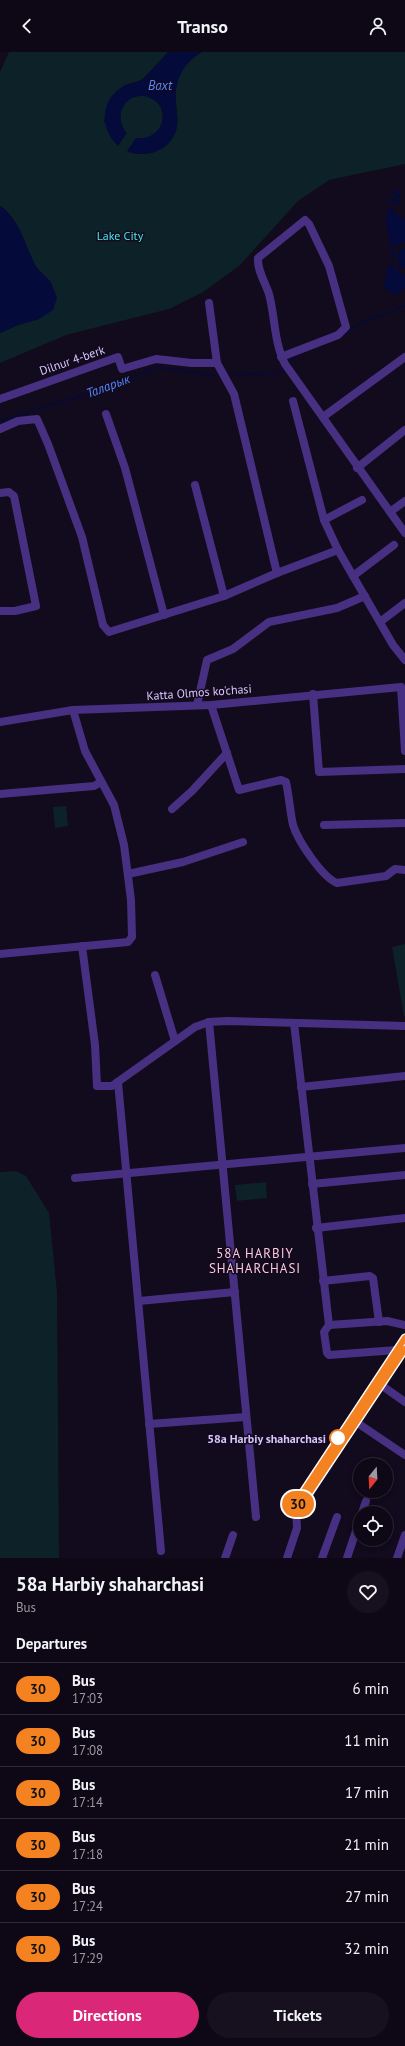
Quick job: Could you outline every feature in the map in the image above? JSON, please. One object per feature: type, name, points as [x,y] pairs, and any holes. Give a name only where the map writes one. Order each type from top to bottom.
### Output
[{"type":"street","points":[[283,360],[338,335],[346,327],[330,266],[305,220],[258,258],[258,264],[269,292],[279,350],[283,360],[323,416],[357,468],[405,533]]},
{"type":"street","points":[[209,303],[217,363],[234,394],[277,573]]},
{"type":"street","name":"Dilnur 4-berk","points":[[0,399],[118,357],[122,369],[156,359],[192,363],[217,363]]},
{"type":"street","points":[[323,416],[405,357]]},
{"type":"street","points":[[293,401],[324,520],[338,550],[353,576],[393,645],[405,660]]},
{"type":"street","points":[[106,414],[125,468],[164,615]]},
{"type":"street","points":[[0,429],[18,421],[37,419],[48,444],[82,537],[102,625],[109,632],[224,596],[277,573],[338,550]]},
{"type":"street","points":[[357,468],[405,430]]},
{"type":"street","points":[[195,485],[224,596]]},
{"type":"street","points":[[0,493],[9,492],[14,496],[36,606],[15,611],[0,611]]},
{"type":"street","points":[[324,520],[362,500]]},
{"type":"street","points":[[390,512],[405,501]]},
{"type":"street","points":[[353,576],[394,545]]},
{"type":"street","points":[[197,705],[206,660],[233,649],[269,622],[337,608],[365,596]]},
{"type":"street","points":[[380,622],[405,603]]},
{"type":"street","points":[[403,685],[405,751]]},
{"type":"street","name":"Katta Olmos ko'chasi","points":[[0,722],[73,710],[211,705],[403,685]]},
{"type":"street","points":[[313,694],[319,772],[405,769]]},
{"type":"street","points":[[211,705],[239,790],[281,780],[286,782],[294,826],[316,866],[333,881],[338,883],[386,876],[395,870],[405,870]]},
{"type":"street","points":[[0,954],[128,942],[132,937],[132,900],[124,845],[114,805],[86,751],[73,710]]},
{"type":"street","points":[[172,809],[192,791],[227,753]]},
{"type":"street","points":[[0,794],[94,786],[101,782]]},
{"type":"street","points":[[324,825],[405,823]]},
{"type":"street","points":[[128,874],[183,862],[243,842]]},
{"type":"street","points":[[82,946],[95,1045],[97,1086],[112,1086],[195,1027],[209,1022],[227,1021],[405,1026]]},
{"type":"street","points":[[155,975],[174,1041]]},
{"type":"street","points":[[209,1022],[256,1517]]},
{"type":"street","points":[[294,1023],[316,1228],[329,1325],[324,1332],[326,1353],[329,1355],[401,1350]]},
{"type":"street","points":[[301,1086],[405,1076]]},
{"type":"street","points":[[118,1082],[161,1551]]},
{"type":"street","points":[[75,1178],[405,1148]]},
{"type":"street","points":[[312,1184],[405,1175]]},
{"type":"street","points":[[316,1228],[405,1218]]},
{"type":"street","points":[[323,1281],[370,1276],[373,1278],[379,1322]]},
{"type":"street","points":[[139,1301],[235,1292]]},
{"type":"street","points":[[329,1325],[379,1322],[405,1324]]},
{"type":"street","points":[[296,1508],[303,1502],[381,1385],[401,1350],[405,1338]]},
{"type":"street","points":[[287,1558],[297,1528],[296,1508],[298,1500],[331,1449],[401,1350]]},
{"type":"street","points":[[381,1385],[405,1402]]},
{"type":"street","points":[[149,1424],[246,1417]]},
{"type":"street","points":[[356,1422],[405,1455]]},
{"type":"street","points":[[364,1506],[366,1500]]},
{"type":"street","points":[[322,1558],[337,1517]]},
{"type":"street","points":[[225,1558],[233,1535]]},
{"type":"street","points":[[397,1558],[405,1535]]},
{"type":"street","points":[[347,1558],[353,1540]]},
{"type":"green space","name":"Lake City","points":[[9,52],[168,52],[142,80],[125,85],[115,93],[107,105],[104,122],[125,131],[120,115],[121,108],[126,102],[139,96],[149,97],[157,102],[163,117],[161,126],[156,133],[148,137],[136,138],[129,152],[145,154],[152,153],[166,146],[175,134],[177,126],[176,93],[179,79],[185,66],[202,52],[405,52],[405,164],[329,180],[298,201],[239,266],[203,292],[169,309],[66,335],[0,363],[0,333],[18,325],[39,319],[51,282],[35,265],[13,218],[0,206],[0,72]]},
{"type":"green space","points":[[66,806],[68,826],[55,828],[53,807]]},
{"type":"green space","points":[[405,944],[405,1016],[404,1016],[392,947]]},
{"type":"green space","points":[[16,1171],[26,1176],[49,1213],[57,1292],[59,1558],[0,1558],[0,1172]]},
{"type":"green space","points":[[266,1182],[267,1198],[237,1201],[235,1185]]},
{"type":"water","name":"Baхt","points":[[168,52],[202,52],[185,66],[179,79],[176,93],[177,125],[175,133],[165,146],[151,153],[143,154],[127,151],[136,138],[144,138],[157,131],[163,118],[162,111],[159,104],[144,96],[136,96],[130,99],[125,104],[121,118],[122,126],[127,133],[118,146],[112,139],[105,123],[105,114],[110,98],[124,86],[138,81],[146,76]]},
{"type":"water","points":[[396,190],[399,191],[399,194],[401,195],[399,203],[394,204],[389,201],[389,197],[396,201],[398,199],[396,194],[392,194],[391,192]]},
{"type":"water","points":[[0,206],[6,210],[19,228],[36,267],[51,282],[57,298],[53,310],[39,319],[18,325],[0,333]]},
{"type":"water","points":[[388,207],[400,217],[405,219],[405,243],[394,245],[395,254],[392,262],[391,246],[386,223]]},
{"type":"water","points":[[405,247],[405,268],[399,267],[397,254]]},
{"type":"water","points":[[391,263],[393,263],[394,270],[400,268],[399,272],[405,275],[405,288],[398,294],[389,292],[383,284],[387,275],[386,269],[389,268]]},
{"type":"waterway","name":"Таларык","points":[[344,335],[362,322],[405,306]]},
{"type":"waterway","name":"Таларык","points":[[288,364],[296,355]]},
{"type":"waterway","name":"Таларык","points":[[0,421],[100,390],[158,367],[217,376]]},
{"type":"waterway","name":"Таларык","points":[[229,374],[278,373],[285,369]]},
{"type":"bus line","name":"30","points":[[405,1338],[298,1500],[296,1508],[303,1502],[405,1349]]},
{"type":"place","name":"58a Harbiy shaharchasi","points":[[338,1438]]},
{"type":"district","name":"58A HARBIY SHAHARCHASI","points":[[255,1260]]}]
